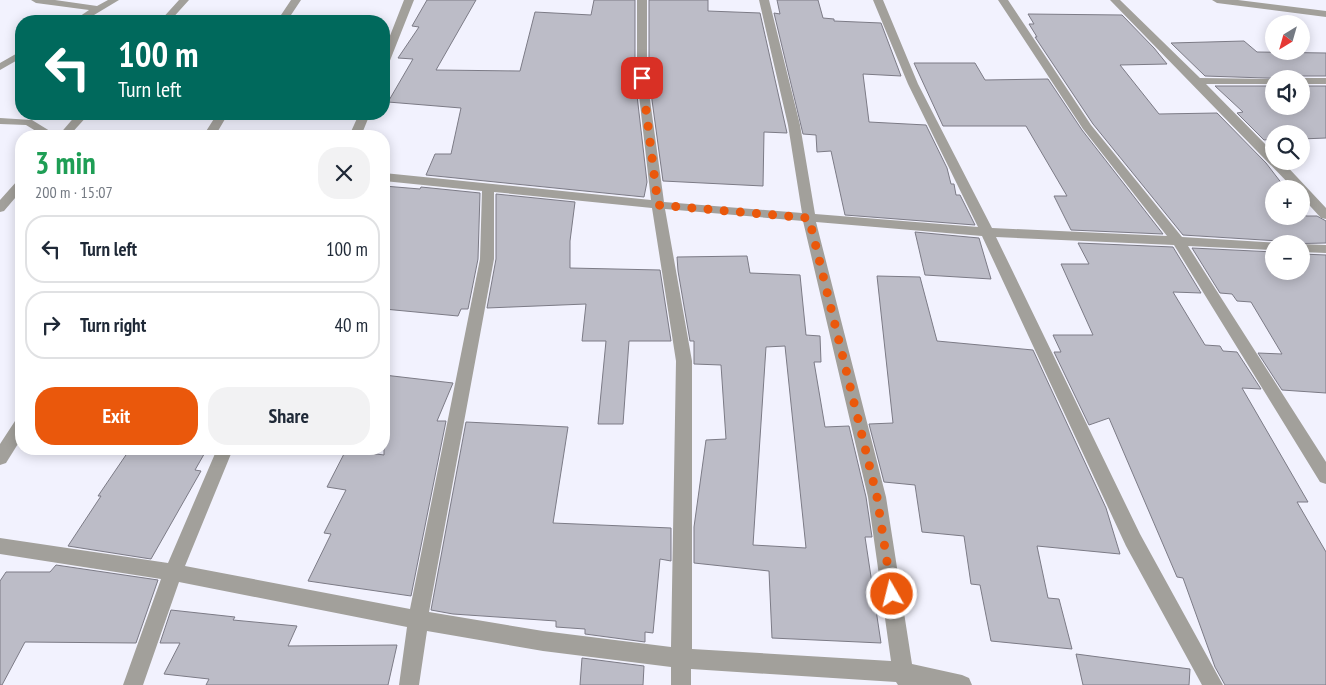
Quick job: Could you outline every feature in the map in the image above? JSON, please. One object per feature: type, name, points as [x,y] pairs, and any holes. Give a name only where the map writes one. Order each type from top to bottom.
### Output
[{"type":"street","points":[[36,0],[98,9]]},
{"type":"street","points":[[88,15],[114,0]]},
{"type":"street","points":[[170,15],[184,0]]},
{"type":"street","points":[[286,15],[296,0]]},
{"type":"street","points":[[390,48],[409,0]]},
{"type":"street","points":[[642,0],[642,78],[658,205],[684,361],[681,685]]},
{"type":"street","points":[[764,0],[794,125],[809,218],[877,497],[906,678]]},
{"type":"street","points":[[878,0],[913,84],[987,232],[1133,540],[1213,685]]},
{"type":"street","points":[[1003,0],[1087,127],[1178,241],[1326,477]]},
{"type":"street","points":[[1115,0],[1265,152]]},
{"type":"street","points":[[1217,0],[1326,14]]},
{"type":"street","points":[[0,67],[15,58]]},
{"type":"street","points":[[1197,81],[1265,81]]},
{"type":"street","points":[[1310,81],[1326,81]]},
{"type":"street","points":[[68,130],[77,120]]},
{"type":"street","points":[[0,121],[28,122],[42,130]]},
{"type":"street","points":[[1283,170],[1292,180]]},
{"type":"street","points":[[390,178],[658,205],[987,232],[1265,246]]},
{"type":"street","points":[[409,685],[418,620],[487,259],[488,188]]},
{"type":"street","points":[[0,208],[15,191]]},
{"type":"street","points":[[1310,198],[1326,215]]},
{"type":"street","points":[[1310,248],[1326,249]]},
{"type":"street","points":[[0,458],[15,435]]},
{"type":"street","points":[[133,685],[173,572],[222,455]]},
{"type":"street","points":[[0,546],[173,572],[418,620],[543,640],[680,658],[906,678],[962,685]]},
{"type":"building","points":[[427,0],[476,0],[436,70],[520,71],[535,12],[591,15],[594,0],[635,0],[635,78],[647,182],[644,197],[426,175],[435,154],[451,154],[461,108],[390,102],[390,99],[413,59],[398,58],[419,27],[412,26]]},
{"type":"building","points":[[649,0],[708,0],[708,11],[760,13],[787,133],[764,132],[763,186],[663,181],[649,78]]},
{"type":"building","points":[[777,0],[818,0],[823,18],[834,19],[834,21],[881,23],[901,76],[863,74],[869,122],[926,125],[947,168],[951,184],[954,184],[956,195],[960,195],[975,225],[845,215],[831,151],[817,152],[816,135],[803,134],[774,13],[780,14]]},
{"type":"building","points":[[1028,14],[1122,15],[1167,64],[1120,65],[1159,114],[1217,113],[1265,162],[1265,170],[1271,170],[1279,180],[1265,180],[1265,225],[1310,225],[1310,216],[1317,216],[1326,221],[1326,243],[1310,243],[1310,235],[1265,235],[1265,240],[1183,235],[1093,124],[1035,37],[1037,37],[1029,24],[1034,24]]},
{"type":"building","points":[[1244,41],[1257,52],[1265,52],[1265,60],[1310,60],[1310,53],[1326,53],[1326,76],[1310,76],[1310,70],[1265,70],[1265,78],[1205,76],[1171,43]]},
{"type":"building","points":[[914,63],[975,63],[985,80],[1048,79],[1082,130],[1163,234],[1071,230],[1054,196],[1067,196],[1026,126],[943,126]]},
{"type":"building","points":[[1215,86],[1265,86],[1265,115],[1310,115],[1310,86],[1326,86],[1326,138],[1310,139],[1310,125],[1265,125],[1264,140],[1237,113],[1243,112]]},
{"type":"building","points":[[390,186],[420,189],[421,187],[480,193],[478,259],[468,309],[461,309],[458,316],[390,310]]},
{"type":"building","points":[[496,194],[575,202],[570,241],[570,268],[660,270],[671,341],[629,341],[623,424],[598,424],[606,341],[582,341],[586,304],[487,308],[496,259]]},
{"type":"building","points":[[915,232],[979,238],[991,279],[925,275]]},
{"type":"building","points":[[1078,243],[1173,247],[1201,293],[1173,292],[1205,345],[1220,346],[1223,351],[1237,352],[1261,389],[1242,388],[1308,502],[1297,502],[1326,552],[1326,685],[1225,685],[1215,667],[1183,578],[1177,577],[1109,418],[1089,425],[1054,352],[1061,352],[1053,335],[1093,335],[1061,264],[1089,264]]},
{"type":"building","points":[[1192,248],[1265,252],[1265,280],[1310,280],[1310,254],[1326,255],[1326,393],[1282,390],[1258,353],[1282,354],[1251,302],[1237,301],[1232,294],[1220,293]]},
{"type":"building","points":[[747,256],[750,273],[800,275],[806,335],[820,336],[821,362],[814,362],[825,427],[849,426],[866,497],[872,537],[865,537],[881,643],[772,638],[769,571],[694,563],[694,527],[706,440],[726,439],[721,365],[694,364],[694,341],[690,341],[677,257]],"holes":[[[785,346],[806,548],[753,545],[766,347]]]},
{"type":"building","points":[[877,276],[920,277],[937,341],[1033,350],[1106,508],[1120,554],[1037,546],[1048,598],[1059,599],[1072,649],[991,641],[980,585],[971,584],[964,536],[922,532],[915,485],[884,482],[869,424],[893,423]]},
{"type":"building","points":[[390,376],[453,383],[437,421],[446,421],[411,596],[308,581],[331,534],[324,533],[346,490],[327,487],[343,455],[390,455]]},
{"type":"building","points":[[466,422],[568,427],[553,523],[671,528],[671,561],[660,559],[653,633],[645,632],[645,642],[585,634],[585,629],[556,627],[556,621],[453,614],[431,610]]},
{"type":"building","points":[[126,455],[204,455],[195,470],[201,471],[151,559],[68,546],[101,496],[98,496]]},
{"type":"building","points":[[56,565],[158,580],[136,643],[25,642],[2,685],[0,685],[0,581],[6,572],[50,572]]},
{"type":"building","points":[[171,610],[235,617],[233,620],[297,626],[288,646],[397,645],[388,685],[206,685],[209,679],[164,674],[180,643],[160,643]]},
{"type":"building","points":[[1076,654],[1190,669],[1189,685],[1083,685]]},
{"type":"building","points":[[582,658],[644,666],[643,685],[580,685]]},
{"type":"route","points":[[642,78],[658,205],[809,218],[877,497],[892,594]]}]
